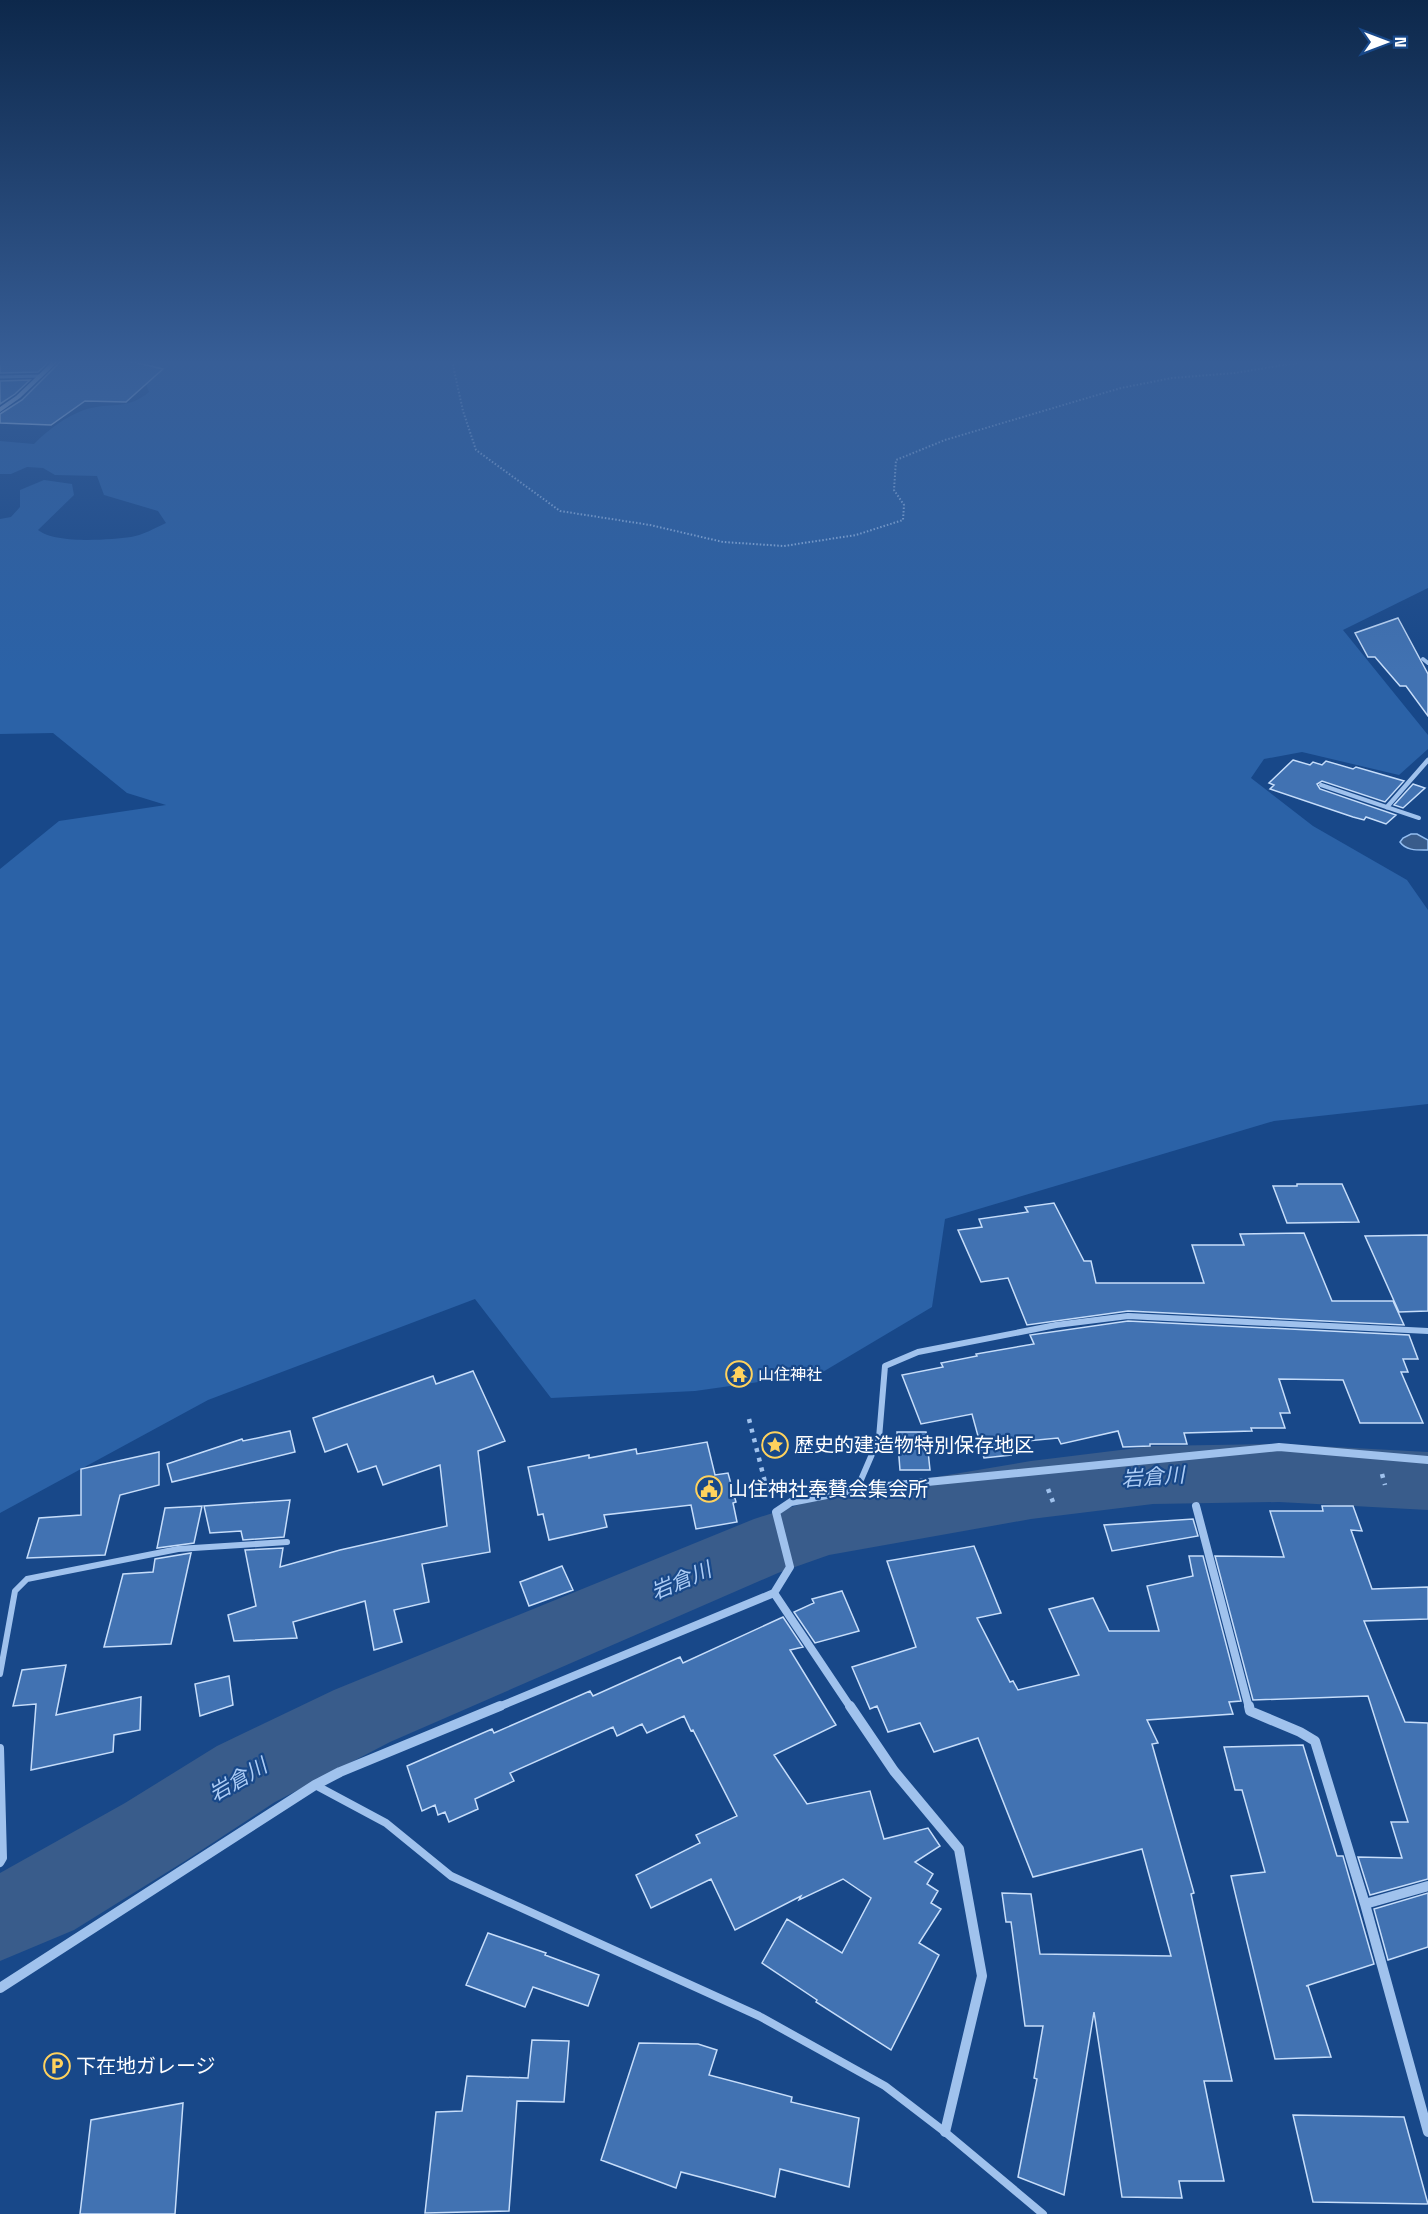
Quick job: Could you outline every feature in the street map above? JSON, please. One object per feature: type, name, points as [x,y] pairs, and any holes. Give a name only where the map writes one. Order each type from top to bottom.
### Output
[{"type":"street","points":[[1423,659],[1428,663]]},
{"type":"street","points":[[1387,807],[1428,760]]},
{"type":"street","points":[[0,1988],[315,1785],[340,1772],[774,1593],[790,1567],[776,1515],[791,1502],[857,1489],[1040,1468],[1279,1447],[1428,1460]]},
{"type":"street","points":[[1196,1506],[1250,1711],[1272,1722],[1304,1731],[1315,1741],[1365,1904],[1428,2132]]},
{"type":"street","points":[[774,1593],[894,1771],[959,1850],[982,1976],[945,2132]]},
{"type":"street","points":[[1365,1904],[1428,1886]]},
{"type":"lane","points":[[1321,785],[1419,818]]},
{"type":"lane","points":[[857,1489],[879,1438],[885,1366],[918,1352],[1056,1325],[1128,1316],[1428,1331]]},
{"type":"lane","points":[[0,1674],[15,1591],[27,1579],[178,1549],[287,1542]]},
{"type":"lane","points":[[0,1748],[3,1858],[0,1863]]},
{"type":"lane","points":[[315,1785],[386,1823],[451,1876],[759,2016],[885,2086],[945,2132],[1043,2214]]},
{"type":"path","points":[[496,464],[560,510],[650,525],[723,542],[784,546],[856,535],[903,520],[904,505],[894,490],[896,464]]},
{"type":"path","points":[[748,1419],[768,1495],[776,1515]]},
{"type":"shaded area","points":[[0,464],[1428,464],[1428,588],[1343,630],[1428,735],[1428,749],[1399,775],[1302,752],[1264,759],[1251,778],[1313,826],[1407,880],[1428,910],[1428,1104],[1274,1121],[945,1219],[932,1307],[821,1373],[695,1391],[551,1398],[475,1299],[208,1400],[0,1513],[0,869],[59,821],[166,805],[127,793],[53,733],[0,734],[0,519],[11,517],[20,507],[20,490],[44,480],[72,484],[74,495],[38,530],[46,534],[83,540],[121,538],[140,535],[166,523],[158,511],[104,495],[97,476],[55,475],[43,468],[27,467],[11,474],[0,474]]},
{"type":"shaded area","points":[[1411,834],[1417,834],[1428,840],[1428,850],[1412,849],[1400,842]]},
{"type":"building","points":[[1398,618],[1428,674],[1428,716],[1406,686],[1400,686],[1375,657],[1368,657],[1355,633]]},
{"type":"building","points":[[1293,760],[1310,765],[1313,762],[1322,765],[1326,761],[1404,781],[1385,802],[1322,781],[1317,784],[1320,789],[1396,815],[1386,824],[1366,817],[1364,820],[1270,789],[1274,785],[1269,783]]},
{"type":"building","points":[[1413,784],[1425,788],[1403,808],[1394,805]]},
{"type":"building","points":[[1297,1184],[1342,1184],[1359,1222],[1287,1223],[1273,1186],[1297,1186]]},
{"type":"building","points":[[1054,1203],[1084,1261],[1091,1261],[1096,1283],[1204,1283],[1192,1245],[1244,1245],[1240,1234],[1304,1233],[1332,1301],[1393,1301],[1404,1325],[1128,1311],[1027,1325],[1008,1278],[981,1282],[958,1230],[982,1227],[979,1219],[1028,1212],[1025,1207]]},
{"type":"building","points":[[1428,1235],[1428,1311],[1399,1312],[1365,1236]]},
{"type":"building","points":[[1128,1321],[1409,1335],[1418,1359],[1403,1359],[1408,1372],[1401,1372],[1423,1423],[1360,1423],[1343,1380],[1279,1379],[1290,1413],[1280,1413],[1285,1428],[1184,1433],[1187,1444],[1123,1447],[1118,1431],[1061,1444],[1058,1438],[1007,1443],[1011,1455],[984,1458],[972,1414],[921,1424],[902,1375],[943,1367],[941,1363],[977,1356],[976,1354],[1034,1344],[1030,1335]]},
{"type":"building","points":[[473,1371],[505,1441],[478,1451],[490,1552],[422,1564],[429,1602],[394,1610],[402,1642],[374,1650],[365,1601],[293,1622],[297,1638],[234,1641],[228,1615],[256,1606],[245,1550],[283,1548],[280,1567],[340,1550],[447,1526],[440,1465],[383,1485],[376,1466],[358,1472],[347,1444],[325,1452],[313,1418],[433,1376],[436,1384]]},
{"type":"building","points":[[290,1431],[295,1452],[172,1482],[167,1464],[242,1439],[243,1441]]},
{"type":"building","points":[[897,1432],[926,1432],[930,1470],[900,1470]]},
{"type":"building","points":[[707,1442],[715,1475],[728,1473],[736,1502],[733,1503],[737,1522],[696,1529],[691,1505],[604,1515],[607,1527],[549,1540],[543,1514],[538,1515],[528,1467],[589,1455],[589,1458],[636,1449],[637,1454]]},
{"type":"building","points":[[159,1452],[159,1485],[120,1495],[105,1555],[27,1558],[39,1518],[81,1515],[81,1469]]},
{"type":"building","points":[[290,1500],[284,1537],[243,1540],[241,1531],[210,1533],[204,1506]]},
{"type":"building","points":[[202,1506],[194,1543],[157,1548],[165,1508]]},
{"type":"building","points":[[1322,1506],[1353,1506],[1362,1531],[1351,1530],[1372,1589],[1428,1587],[1428,1619],[1364,1621],[1405,1722],[1428,1723],[1428,1879],[1370,1895],[1358,1857],[1402,1858],[1391,1822],[1408,1822],[1368,1696],[1253,1700],[1215,1556],[1284,1557],[1270,1511],[1323,1511]]},
{"type":"building","points":[[1193,1519],[1198,1536],[1112,1551],[1104,1525]]},
{"type":"building","points":[[974,1546],[1001,1613],[977,1618],[1010,1682],[1013,1681],[1018,1690],[1079,1675],[1049,1609],[1093,1598],[1109,1631],[1159,1631],[1147,1586],[1193,1576],[1189,1556],[1203,1556],[1241,1701],[1229,1702],[1233,1714],[1147,1720],[1158,1743],[1152,1744],[1194,1893],[1191,1894],[1232,2081],[1204,2081],[1224,2181],[1179,2181],[1182,2198],[1122,2197],[1094,2012],[1064,2195],[1018,2177],[1037,2079],[1034,2078],[1043,2026],[1025,2026],[1011,1922],[1006,1922],[1002,1893],[1031,1894],[1040,1954],[1171,1956],[1142,1849],[1033,1877],[978,1738],[934,1752],[920,1723],[888,1732],[877,1706],[870,1709],[852,1667],[916,1647],[887,1561]]},
{"type":"building","points":[[191,1553],[171,1644],[104,1647],[123,1574],[153,1572],[155,1559]]},
{"type":"building","points":[[562,1566],[573,1590],[529,1606],[520,1582]]},
{"type":"building","points":[[842,1591],[859,1631],[815,1643],[794,1612],[814,1603],[812,1599]]},
{"type":"building","points":[[783,1617],[803,1647],[790,1650],[836,1725],[774,1755],[807,1804],[870,1791],[884,1839],[928,1828],[940,1846],[915,1862],[933,1874],[927,1884],[938,1891],[931,1903],[941,1909],[919,1943],[939,1955],[891,2050],[816,2002],[817,2000],[762,1963],[787,1919],[842,1953],[871,1898],[843,1879],[799,1900],[801,1896],[735,1930],[711,1879],[651,1908],[636,1875],[700,1843],[696,1835],[737,1816],[684,1716],[647,1733],[642,1724],[617,1736],[613,1727],[510,1773],[514,1781],[475,1799],[478,1809],[449,1822],[445,1812],[438,1815],[435,1805],[422,1811],[407,1766],[492,1729],[494,1733],[590,1691],[593,1696],[680,1657],[683,1663]]},
{"type":"building","points":[[66,1665],[56,1715],[141,1697],[140,1730],[114,1735],[113,1752],[31,1770],[36,1704],[13,1706],[22,1670]]},
{"type":"building","points":[[229,1676],[233,1705],[200,1716],[195,1684]]},
{"type":"building","points":[[1303,1745],[1337,1856],[1343,1856],[1374,1964],[1306,1986],[1308,1986],[1331,2057],[1275,2059],[1231,1876],[1265,1872],[1242,1790],[1235,1790],[1224,1747]]},
{"type":"building","points":[[1428,1893],[1428,1947],[1388,1960],[1374,1909]]},
{"type":"building","points":[[488,1933],[546,1953],[545,1955],[599,1975],[588,2006],[533,1987],[525,2007],[466,1985]]},
{"type":"building","points":[[532,2040],[569,2041],[564,2102],[517,2101],[509,2211],[425,2213],[436,2112],[462,2111],[467,2076],[528,2078]]},
{"type":"building","points":[[639,2043],[698,2044],[717,2050],[709,2075],[792,2097],[791,2102],[859,2118],[849,2187],[780,2169],[775,2197],[681,2172],[676,2188],[601,2160]]},
{"type":"building","points":[[183,2103],[175,2214],[80,2214],[91,2120]]},
{"type":"building","points":[[1293,2115],[1404,2117],[1428,2204],[1313,2202]]},
{"type":"waterway","name":"岩倉川","points":[[0,1917],[43,1899],[246,1774],[362,1716],[754,1550],[829,1525],[1031,1490],[1153,1475],[1279,1473],[1428,1481]]},
{"type":"place","name":"山住神社","points":[[739,1374]]},
{"type":"place","name":"歴史的建造物特別保存地区","points":[[775,1445]]},
{"type":"place","name":"山住神社奉賛会集会所","points":[[709,1489]]},
{"type":"place","name":"下在地ガレージ","points":[[57,2066]]}]
